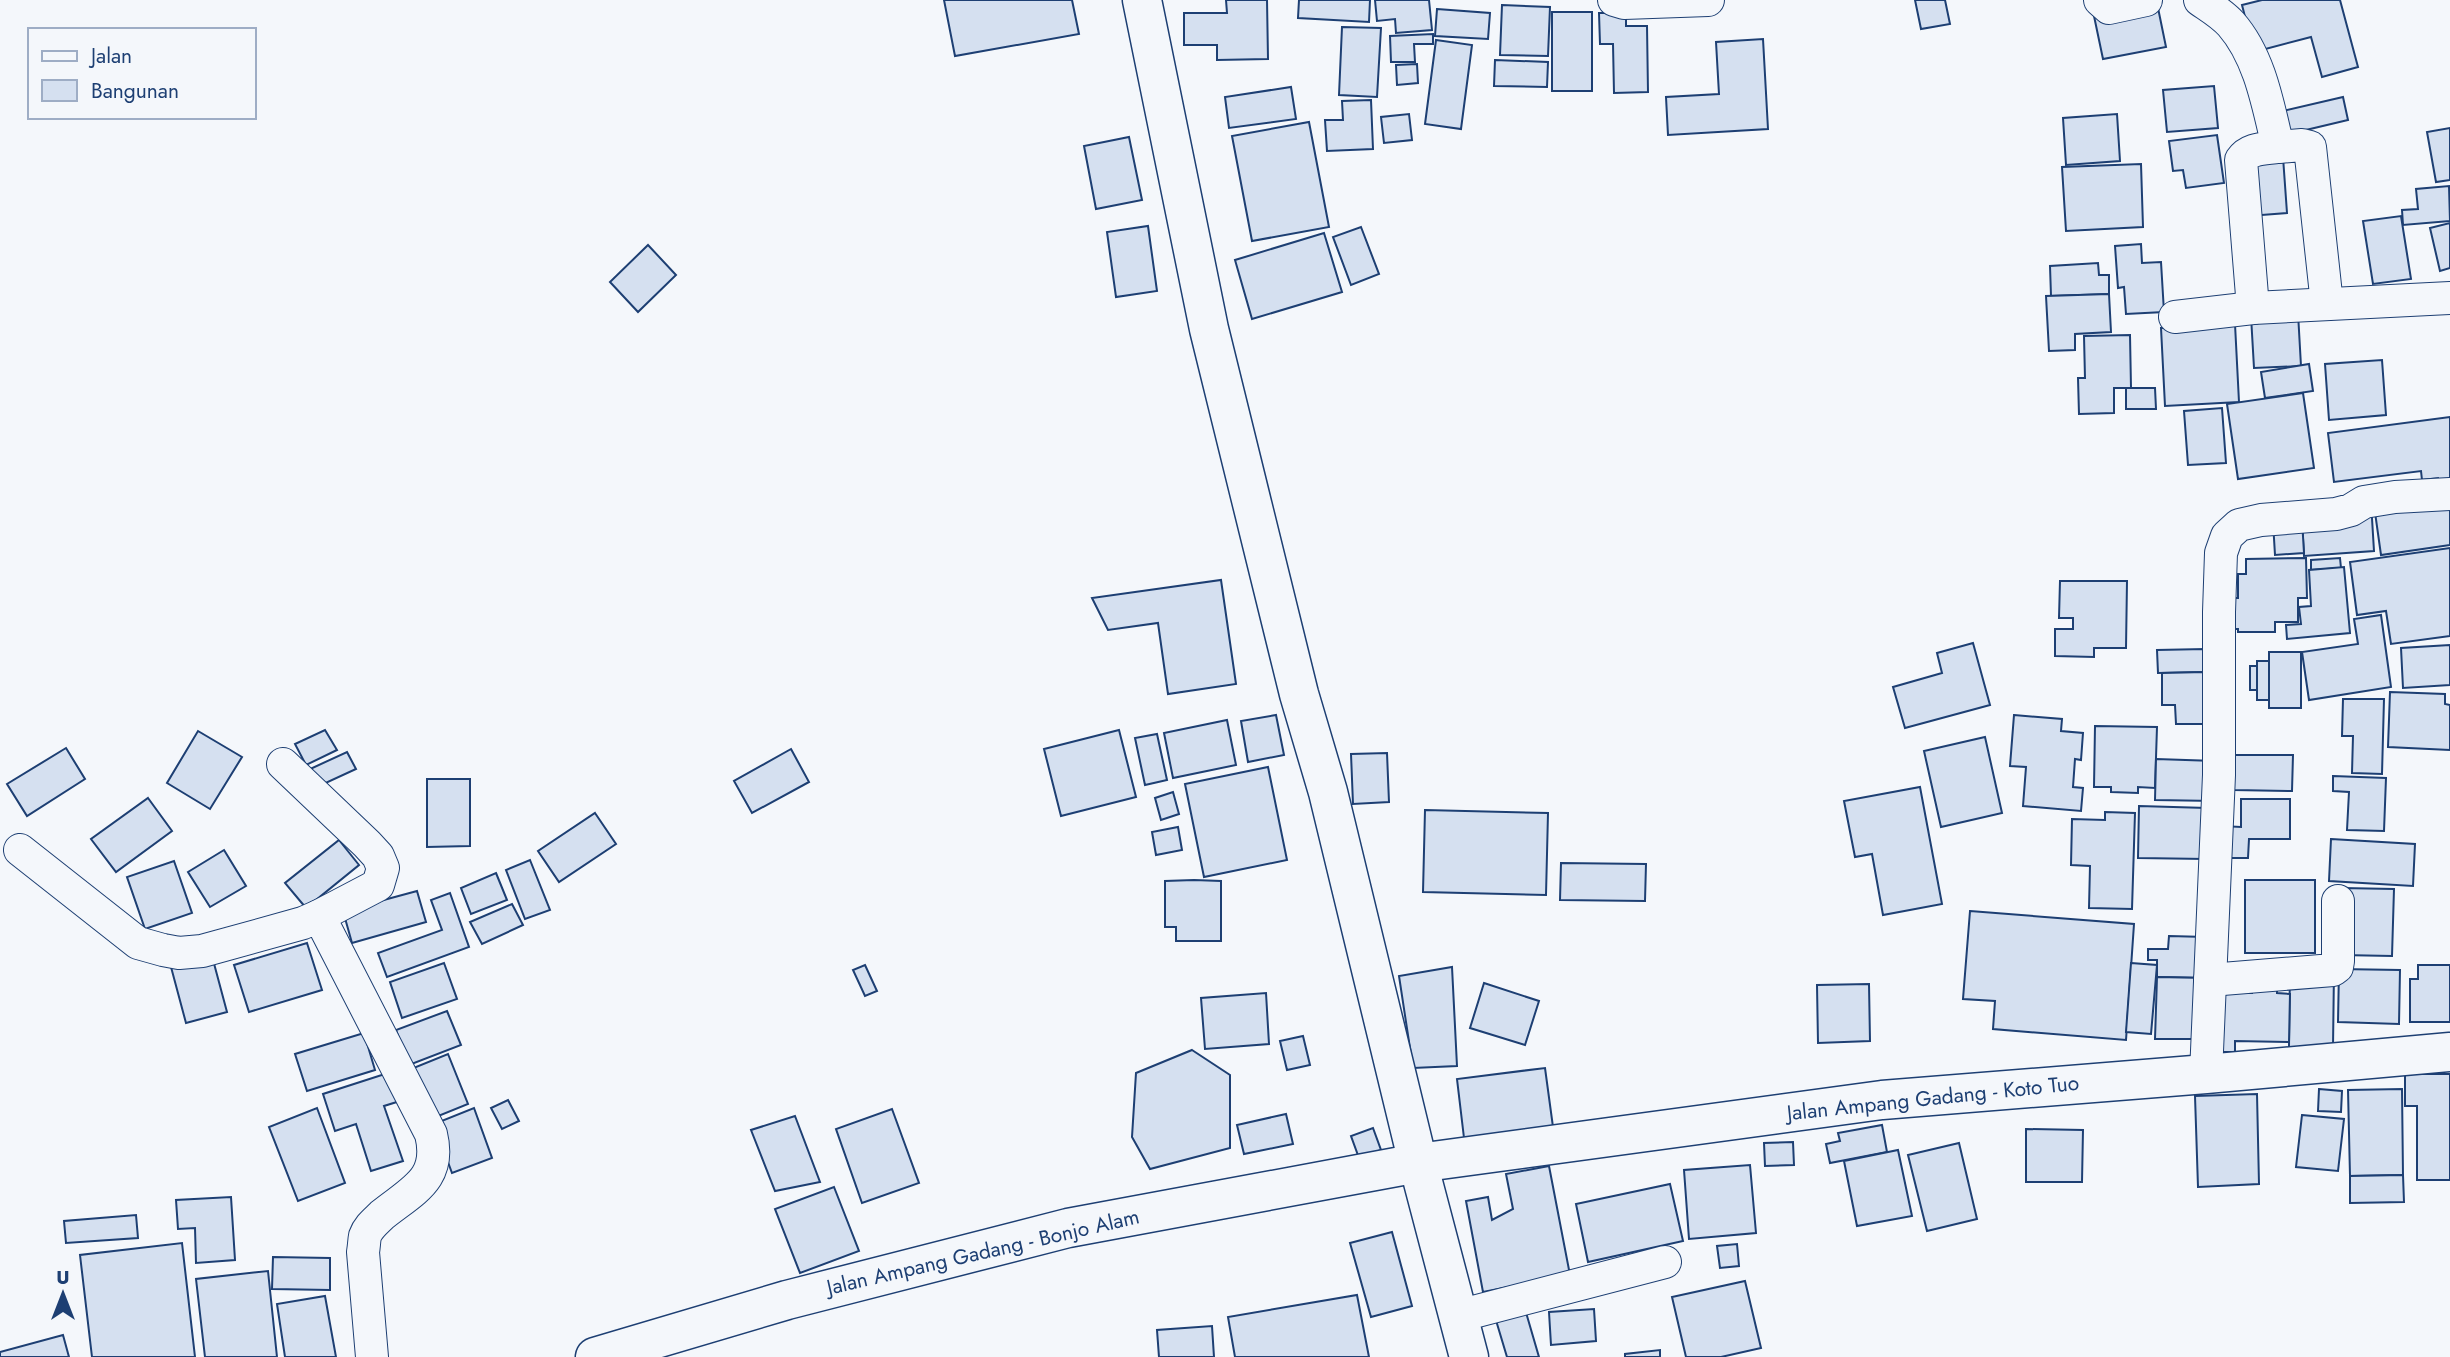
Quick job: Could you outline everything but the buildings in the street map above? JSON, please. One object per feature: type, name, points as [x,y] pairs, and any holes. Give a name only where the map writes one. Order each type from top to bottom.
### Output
[{"type":"street","points":[[1142,0],[1209,329],[1299,694],[1328,792],[1469,1357]]},
{"type":"street","points":[[1634,1],[1707,0]]},
{"type":"street","points":[[2100,0],[2109,8],[2146,0]]},
{"type":"street","points":[[2200,0],[2229,21],[2244,40],[2263,88],[2278,147]]},
{"type":"street","points":[[2253,308],[2241,160],[2246,153],[2253,150],[2302,145],[2310,147],[2327,304]]},
{"type":"street","points":[[2175,317],[2253,308],[2450,298]]},
{"type":"street","points":[[2206,1074],[2220,775],[2221,553],[2227,536],[2239,525],[2261,520],[2336,514],[2351,510],[2364,502],[2395,497],[2450,494]]},
{"type":"street","points":[[20,850],[138,943],[163,950],[179,953],[202,951],[303,923],[378,885],[383,868],[378,856],[367,844],[283,764]]},
{"type":"street","points":[[2210,980],[2333,971],[2338,961],[2338,901]]},
{"type":"street","points":[[319,916],[431,1134],[434,1148],[432,1167],[424,1180],[374,1222],[366,1235],[363,1252],[372,1357]]},
{"type":"street","name":"Jalan Ampang Gadang - Koto Tuo","points":[[1419,1163],[1882,1100],[2450,1052]]},
{"type":"street","name":"Jalan Ampang Gadang - Bonjo Alam","points":[[595,1357],[787,1300],[1068,1228],[1419,1163]]},
{"type":"street","points":[[1458,1315],[1665,1262]]}]
